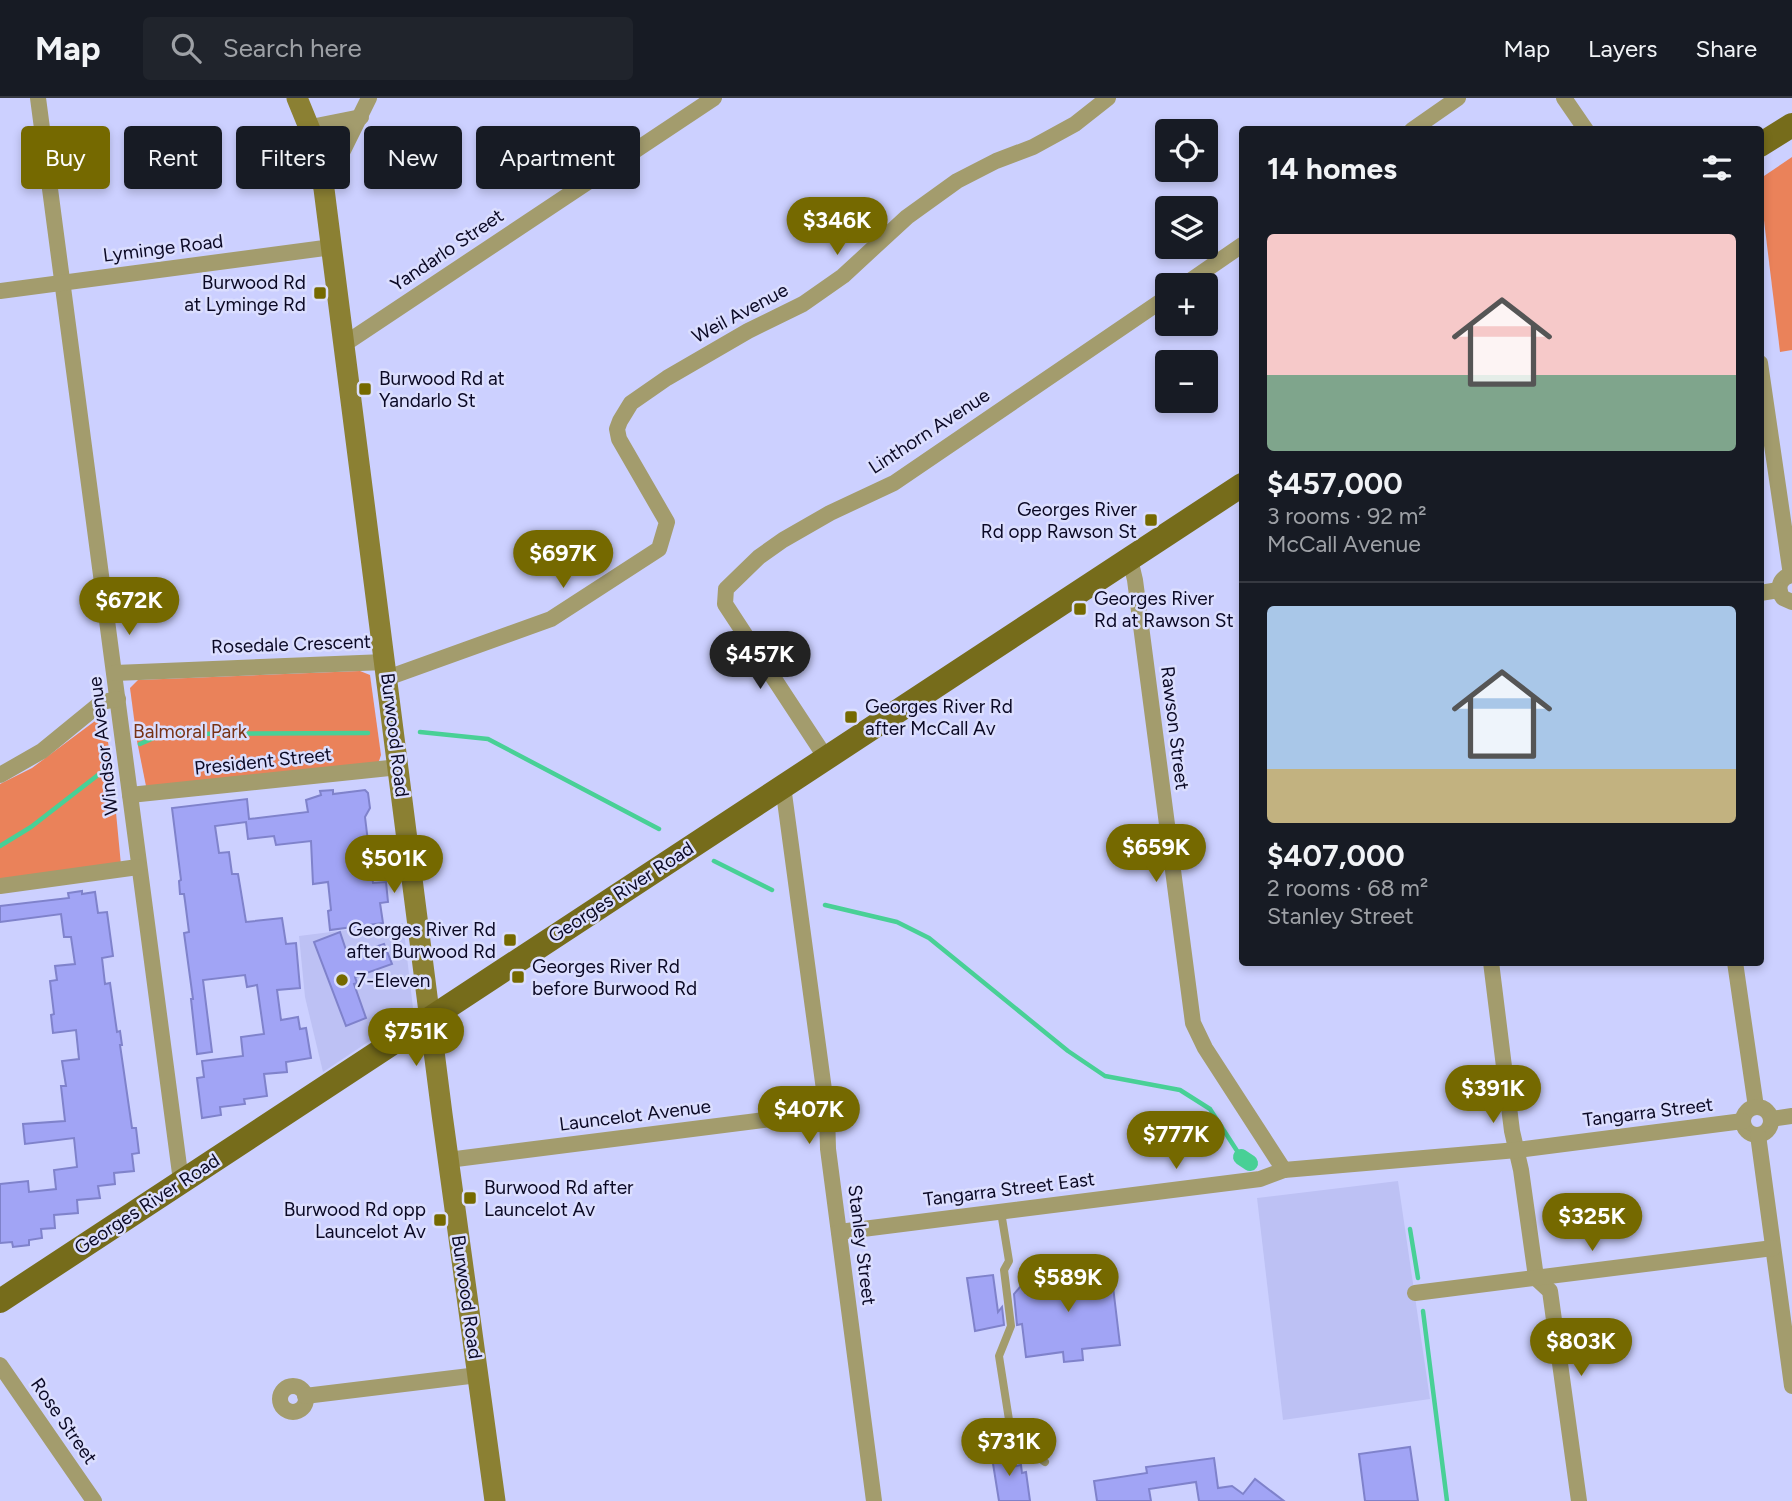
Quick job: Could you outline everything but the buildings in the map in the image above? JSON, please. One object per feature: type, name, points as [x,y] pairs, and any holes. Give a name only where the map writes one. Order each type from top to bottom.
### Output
[{"type":"main road","name":"Burwood Road","points":[[297,98],[311,126]]},
{"type":"main road","points":[[1764,142],[1792,125]]},
{"type":"main road","name":"Burwood Road","points":[[324,189],[448,1160],[495,1501]]},
{"type":"main road","name":"Georges River Road","points":[[0,1301],[1239,487]]},
{"type":"street","name":"Windsor Avenue","points":[[38,98],[181,1181]]},
{"type":"street","points":[[350,138],[369,98]]},
{"type":"street","name":"Yandarlo Street","points":[[343,345],[714,98]]},
{"type":"street","name":"Weil Avenue","points":[[619,439],[617,429],[631,403],[667,378],[748,331],[803,304],[844,276],[907,217],[957,181],[996,161],[1034,147],[1075,124],[1108,98]]},
{"type":"street","points":[[1418,126],[1458,98]]},
{"type":"street","points":[[1564,98],[1583,126]]},
{"type":"street","points":[[316,126],[361,117]]},
{"type":"street","name":"Lyminge Road","points":[[0,291],[332,247]]},
{"type":"street","points":[[1201,273],[1239,247]]},
{"type":"street","name":"Linthorn Avenue","points":[[826,758],[725,604],[726,589],[759,557],[830,513],[894,483],[1155,305]]},
{"type":"street","points":[[1764,390],[1791,575],[1780,582],[1779,590],[1783,598],[1792,602]]},
{"type":"street","name":"Rosedale Crescent","points":[[116,673],[386,670],[551,619],[659,549],[667,522],[619,439]]},
{"type":"street","name":"Rawson Street","points":[[1130,559],[1135,580],[1193,1023],[1205,1048],[1284,1170]]},
{"type":"street","points":[[1764,592],[1779,590]]},
{"type":"street","points":[[0,775],[43,751],[102,702],[118,699]]},
{"type":"street","name":"President Street","points":[[130,795],[399,767]]},
{"type":"street","name":"Stanley Street","points":[[783,786],[827,1112],[828,1149],[874,1501]]},
{"type":"street","points":[[0,886],[138,867]]},
{"type":"street","points":[[1492,966],[1512,1130],[1537,1279],[1550,1291],[1579,1501]]},
{"type":"street","points":[[1736,966],[1756,1107]]},
{"type":"street","points":[[1756,1107],[1766,1110],[1771,1119],[1768,1130],[1758,1135],[1749,1133],[1743,1121],[1746,1111],[1756,1107]]},
{"type":"street","name":"Launcelot Avenue","points":[[448,1160],[827,1112]]},
{"type":"street","points":[[1771,1119],[1792,1116]]},
{"type":"street","name":"Tangarra Street","points":[[1517,1150],[1743,1121]]},
{"type":"street","points":[[1758,1135],[1792,1385]]},
{"type":"street","name":"Tangarra Street East","points":[[839,1232],[1260,1179],[1284,1170],[1517,1150]]},
{"type":"street","points":[[1415,1293],[1773,1248]]},
{"type":"street","name":"Rose Street","points":[[0,1365],[94,1501]]},
{"type":"street","points":[[305,1396],[478,1375]]},
{"type":"lane","points":[[1001,1212],[1009,1261],[1004,1270],[1011,1326],[999,1356],[1012,1439],[1045,1462]]},
{"type":"shaded area","points":[[403,923],[413,1008],[407,1016],[323,1072],[305,997],[299,936]]},
{"type":"shaded area","points":[[1398,1181],[1430,1399],[1283,1420],[1257,1198]]},
{"type":"green space","points":[[1792,157],[1792,350],[1780,352],[1764,221],[1764,176]]},
{"type":"green space","name":"Balmoral Park","points":[[360,671],[370,675],[381,755],[375,764],[146,786],[130,688],[138,680]]},
{"type":"green space","points":[[95,721],[105,724],[121,865],[0,881],[0,784],[32,768]]},
{"type":"waterway","points":[[420,732],[488,739],[659,829]]},
{"type":"waterway","points":[[140,744],[156,737],[178,734],[368,733]]},
{"type":"waterway","points":[[0,846],[31,827],[107,768]]},
{"type":"waterway","points":[[714,861],[772,890]]},
{"type":"waterway","points":[[825,905],[897,922],[929,938],[1068,1051],[1105,1076],[1180,1090],[1210,1109],[1241,1157]]},
{"type":"waterway","points":[[1241,1157],[1250,1163]]},
{"type":"waterway","points":[[1410,1229],[1418,1278]]},
{"type":"waterway","points":[[1423,1311],[1447,1501]]},
{"type":"place","name":"Burwood Rd at Lyminge Rd","points":[[320,293]]},
{"type":"place","name":"Burwood Rd at Yandarlo St","points":[[365,389]]},
{"type":"place","name":"Georges River Rd opp Rawson St","points":[[1151,520]]},
{"type":"place","name":"Georges River Rd at Rawson St","points":[[1080,609]]},
{"type":"place","name":"Georges River Rd after McCall Av","points":[[851,717]]},
{"type":"place","name":"Georges River Rd after Burwood Rd","points":[[510,940]]},
{"type":"place","name":"Georges River Rd before Burwood Rd","points":[[518,977]]},
{"type":"place","name":"7-Eleven","points":[[342,980]]},
{"type":"place","name":"Burwood Rd after Launcelot Av","points":[[470,1198]]},
{"type":"place","name":"Burwood Rd opp Launcelot Av","points":[[440,1220]]}]
